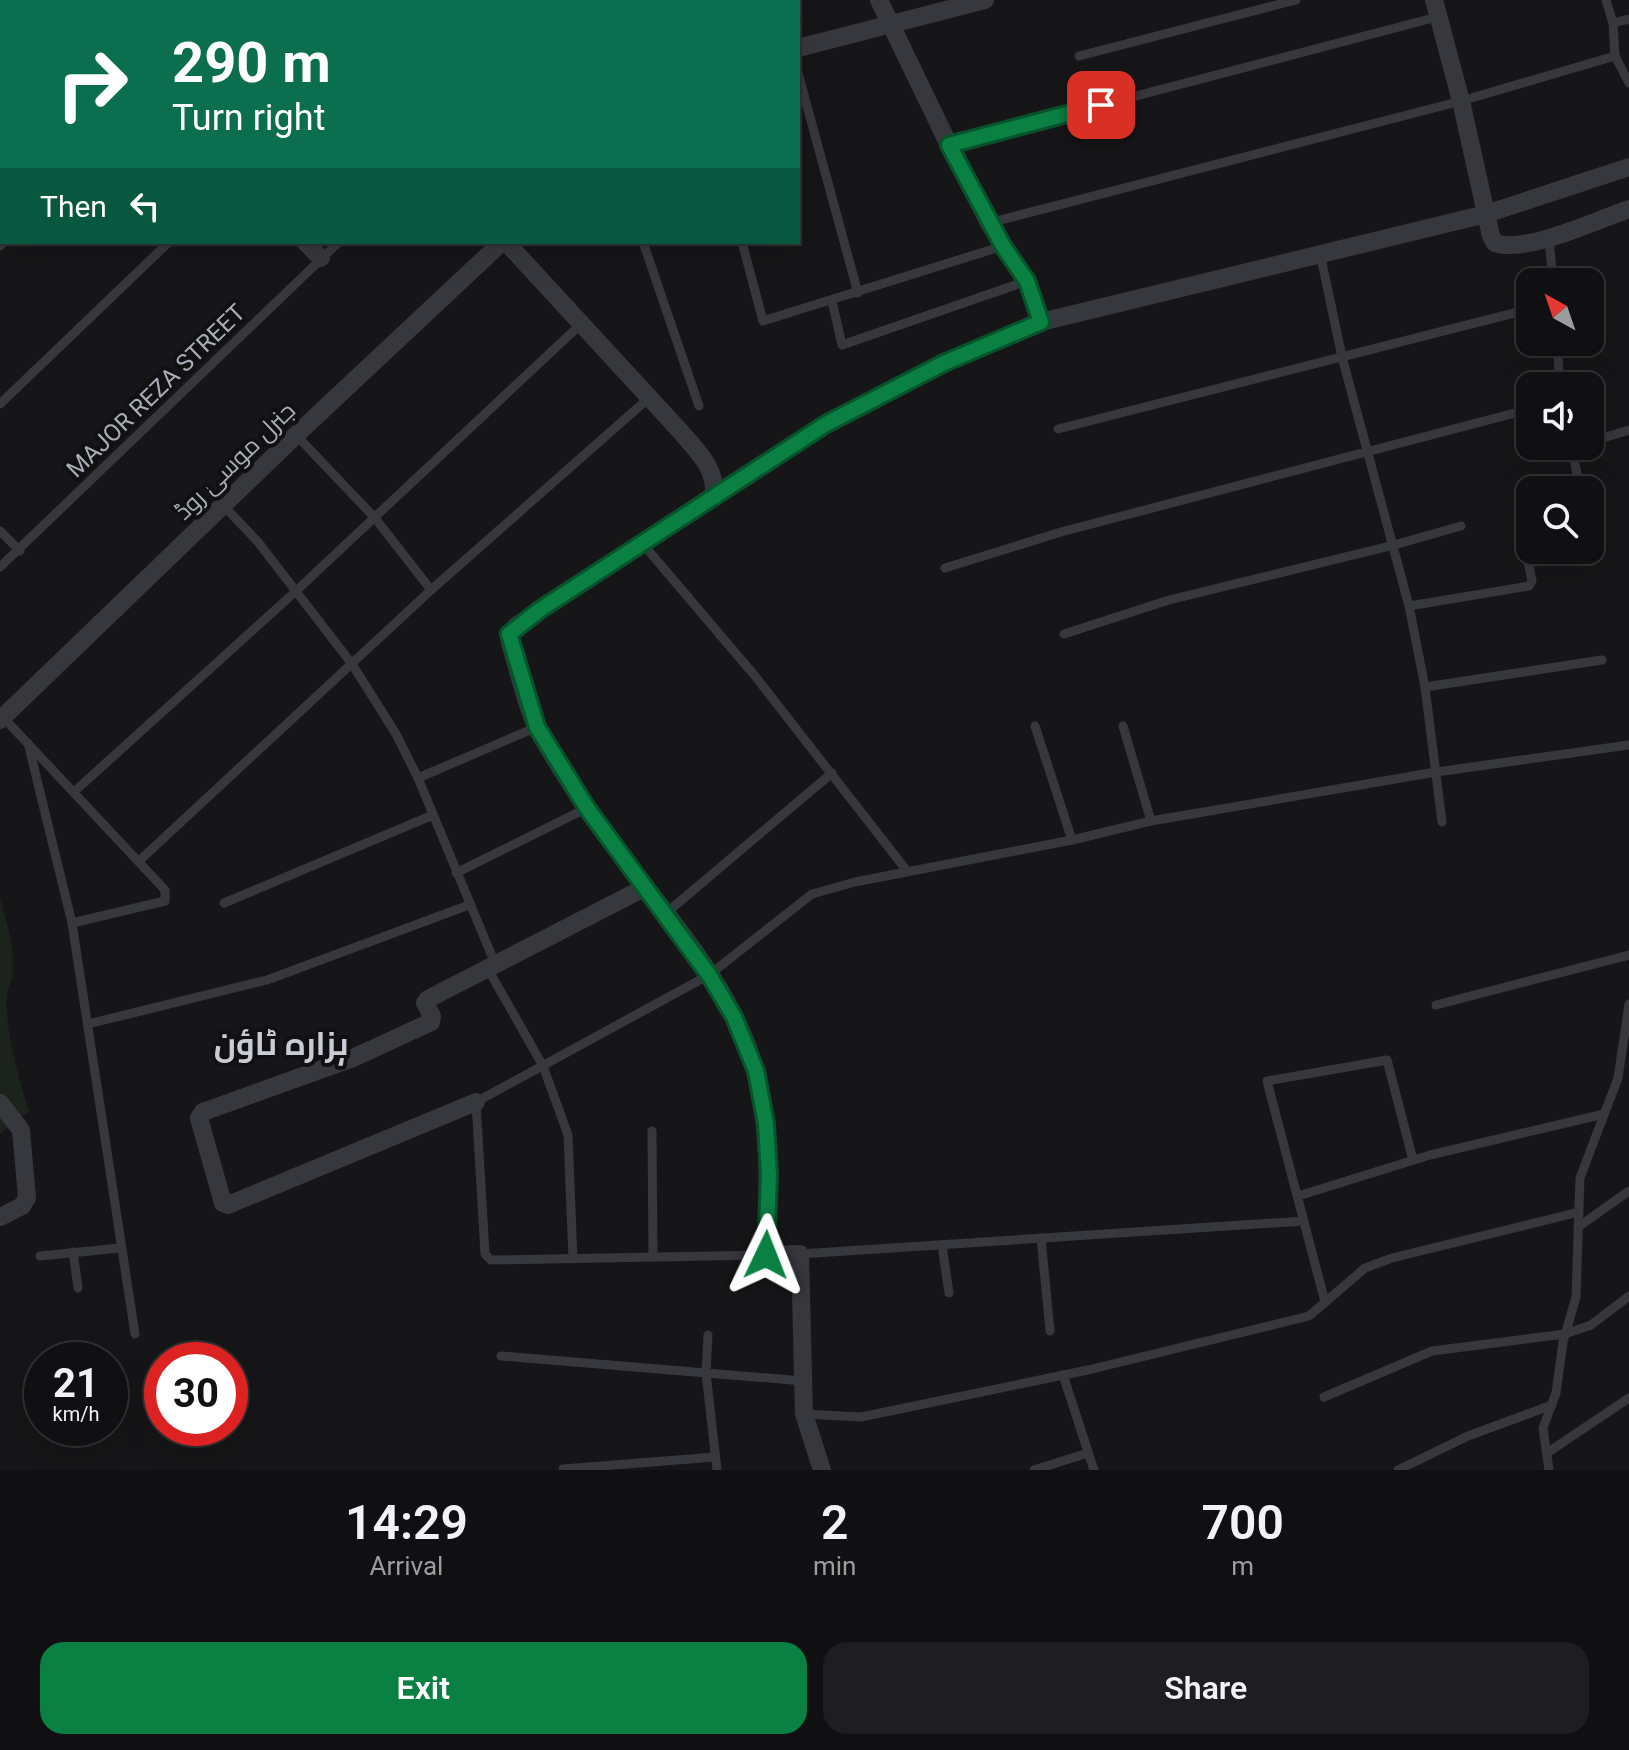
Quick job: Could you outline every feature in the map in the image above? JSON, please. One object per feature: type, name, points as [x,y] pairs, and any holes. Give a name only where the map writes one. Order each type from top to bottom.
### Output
[{"type":"street","points":[[879,0],[989,223],[1027,281],[1041,322]]},
{"type":"street","points":[[800,47],[985,0]]},
{"type":"street","points":[[1436,8],[1495,243],[1503,246],[1549,239],[1629,209]]},
{"type":"street","points":[[822,1470],[804,1414],[800,1254],[766,1255],[769,1175],[766,1124],[756,1071],[734,1017],[709,975],[587,808],[537,727],[509,634],[516,626],[826,424],[944,363],[1041,322],[1486,214],[1629,167]]},
{"type":"street","points":[[307,244],[321,258]]},
{"type":"street","name":"جنرل موسیٰ روڈ","points":[[1,717],[296,435],[502,244]]},
{"type":"street","points":[[506,244],[650,397],[709,465],[715,479],[714,495]]},
{"type":"street","points":[[476,1102],[228,1205],[223,1203],[199,1118],[203,1112],[353,1058],[431,1022],[432,1016],[425,1003],[428,999],[644,888]]},
{"type":"street","points":[[0,1103],[21,1130],[27,1198],[22,1206],[0,1217]]},
{"type":"lane","points":[[1079,56],[1296,0]]},
{"type":"lane","points":[[1606,0],[1613,23],[1615,56],[1629,83]]},
{"type":"lane","points":[[949,145],[1436,8]]},
{"type":"lane","points":[[1613,23],[1629,19]]},
{"type":"lane","points":[[989,223],[1461,101],[1615,56]]},
{"type":"lane","points":[[800,80],[858,293]]},
{"type":"lane","points":[[1549,239],[1552,268]]},
{"type":"lane","points":[[0,404],[167,244]]},
{"type":"lane","name":"MAJOR REZA STREET","points":[[0,567],[337,244]]},
{"type":"lane","points":[[644,244],[699,406]]},
{"type":"lane","points":[[743,244],[763,321],[1003,246]]},
{"type":"lane","points":[[1320,253],[1342,357],[1409,606],[1425,687],[1442,822]]},
{"type":"lane","points":[[832,301],[842,345],[1027,281]]},
{"type":"lane","points":[[1058,429],[1516,313]]},
{"type":"lane","points":[[75,791],[296,591],[582,323]]},
{"type":"lane","points":[[139,861],[431,590],[650,397]]},
{"type":"lane","points":[[945,568],[1061,532],[1516,413]]},
{"type":"lane","points":[[1604,438],[1629,430]]},
{"type":"lane","points":[[296,435],[375,518],[431,590]]},
{"type":"lane","points":[[1575,460],[1577,473]]},
{"type":"lane","points":[[223,505],[258,542],[352,664],[396,734],[418,778],[492,968],[543,1066],[568,1135],[573,1259]]},
{"type":"lane","points":[[1064,634],[1169,600],[1461,526]]},
{"type":"lane","points":[[0,531],[20,551]]},
{"type":"lane","points":[[642,543],[755,676],[907,871]]},
{"type":"lane","points":[[1409,606],[1529,586],[1532,581],[1529,564]]},
{"type":"lane","points":[[1425,687],[1602,660]]},
{"type":"lane","points":[[1,717],[75,791],[165,890],[165,901],[72,923]]},
{"type":"lane","points":[[1035,726],[1072,840]]},
{"type":"lane","points":[[1123,726],[1151,821]]},
{"type":"lane","points":[[418,778],[537,727]]},
{"type":"lane","points":[[28,743],[72,923],[135,1334]]},
{"type":"lane","points":[[766,1255],[491,1260],[485,1254],[476,1102],[709,975],[812,894],[907,871],[1072,840],[1151,821],[1436,772],[1629,745]]},
{"type":"lane","points":[[665,914],[832,773]]},
{"type":"lane","points":[[456,873],[587,808]]},
{"type":"lane","points":[[224,903],[433,815]]},
{"type":"lane","points":[[88,1024],[267,980],[469,905]]},
{"type":"lane","points":[[1436,1005],[1629,955]]},
{"type":"lane","points":[[1549,1470],[1543,1428],[1556,1393],[1565,1334],[1576,1297],[1580,1178],[1618,1078],[1629,1004]]},
{"type":"lane","points":[[1325,1302],[1267,1081],[1387,1060],[1413,1160]]},
{"type":"lane","points":[[1298,1196],[1413,1160],[1604,1114]]},
{"type":"lane","points":[[652,1131],[653,1257]]},
{"type":"lane","points":[[1578,1227],[1629,1191]]},
{"type":"lane","points":[[804,1414],[861,1417],[1063,1375],[1309,1316],[1365,1268],[1392,1258],[1579,1212]]},
{"type":"lane","points":[[800,1254],[1304,1221]]},
{"type":"lane","points":[[1041,1238],[1050,1331]]},
{"type":"lane","points":[[942,1245],[949,1293]]},
{"type":"lane","points":[[40,1256],[120,1248]]},
{"type":"lane","points":[[73,1252],[78,1288]]},
{"type":"lane","points":[[1324,1397],[1432,1351],[1565,1334],[1591,1325],[1629,1296]]},
{"type":"lane","points":[[708,1335],[706,1373],[717,1470]]},
{"type":"lane","points":[[501,1356],[804,1381]]},
{"type":"lane","points":[[1063,1375],[1094,1470]]},
{"type":"lane","points":[[1547,1453],[1629,1398]]},
{"type":"lane","points":[[1398,1470],[1468,1436],[1552,1405]]},
{"type":"lane","points":[[1034,1470],[1088,1453]]},
{"type":"lane","points":[[563,1469],[715,1457]]},
{"type":"shaded area","points":[[0,898],[13,952],[13,974],[7,995],[10,1037],[29,1111],[0,1134]]},
{"type":"district","name":"ہزارہ ٹاؤن","points":[[281,1044]]},
{"type":"route","points":[[766,1255],[769,1175],[766,1124],[756,1071],[734,1017],[709,975],[587,808],[537,727],[509,634],[541,609],[826,424],[944,363],[1041,322],[1027,281],[989,223],[949,145],[1101,105]]}]
